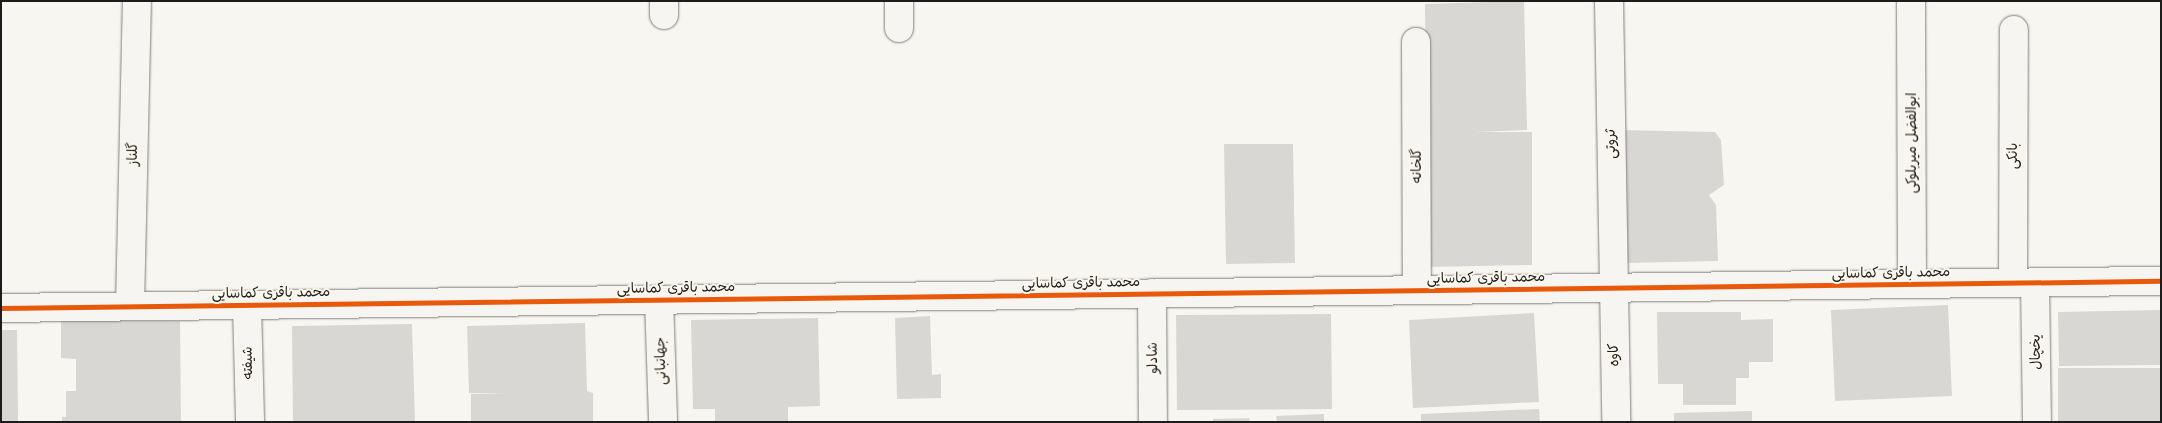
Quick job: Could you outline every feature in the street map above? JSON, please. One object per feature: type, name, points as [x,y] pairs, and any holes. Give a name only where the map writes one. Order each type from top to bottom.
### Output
[{"type":"street","name":"گلناز","points":[[130,306],[137,1]]},
{"type":"street","name":"ثروتی","points":[[1609,1],[1613,288]]},
{"type":"street","name":"ابوالفضل میربلوکی","points":[[1911,1],[1912,284]]},
{"type":"street","name":"بانکی","points":[[2014,30],[2024,282]]},
{"type":"street","name":"گلخانه","points":[[1416,42],[1417,290]]},
{"type":"street","name":"محمد باقری کماسایی","points":[[1,308],[2161,281]]},
{"type":"street","name":"یخچال","points":[[2024,282],[2037,422]]},
{"type":"street","name":"کاوه","points":[[1613,288],[1616,422]]},
{"type":"street","name":"شادلو","points":[[1152,293],[1153,422]]},
{"type":"street","name":"جهانبانی","points":[[659,300],[663,422]]},
{"type":"street","name":"شیفته","points":[[247,305],[250,422]]},
{"type":"building","points":[[1524,1],[1527,130],[1475,132],[1532,132],[1532,265],[1428,267],[1425,4]]},
{"type":"building","points":[[1619,130],[1715,132],[1721,140],[1724,185],[1709,195],[1716,205],[1718,261],[1625,263]]},
{"type":"building","points":[[1224,144],[1293,144],[1295,263],[1226,264]]},
{"type":"building","points":[[1948,305],[1952,396],[1835,401],[1831,310]]},
{"type":"building","points":[[2161,310],[2161,365],[2059,366],[2058,312]]},
{"type":"building","points":[[1657,312],[1741,312],[1741,320],[1773,319],[1773,362],[1749,362],[1749,378],[1736,378],[1736,405],[1683,405],[1683,384],[1658,384]]},
{"type":"building","points":[[1534,313],[1539,402],[1413,408],[1409,320]]},
{"type":"building","points":[[1331,314],[1332,409],[1177,410],[1176,315]]},
{"type":"building","points":[[930,316],[932,375],[941,374],[941,398],[897,399],[895,318]]},
{"type":"building","points":[[818,318],[820,406],[788,407],[788,422],[715,422],[715,409],[693,409],[691,320]]},
{"type":"building","points":[[61,320],[180,321],[181,422],[62,422],[62,417],[66,417],[66,391],[76,391],[76,359],[61,358]]},
{"type":"building","points":[[585,323],[587,391],[593,393],[593,422],[471,422],[471,394],[507,393],[469,393],[467,326]]},
{"type":"building","points":[[412,324],[415,422],[293,422],[292,326]]},
{"type":"building","points":[[1,330],[17,330],[18,422],[1,422]]},
{"type":"building","points":[[2058,368],[2161,368],[2161,422],[2058,422]]},
{"type":"building","points":[[1539,409],[1540,422],[1421,422],[1421,414]]},
{"type":"building","points":[[1752,411],[1752,422],[1674,422],[1674,413]]},
{"type":"building","points":[[1324,414],[1324,422],[1277,422],[1276,416]]},
{"type":"building","points":[[1249,418],[1250,422],[1213,422],[1213,419]]},
{"type":"cycle path","points":[[1,308],[2161,281]]}]
